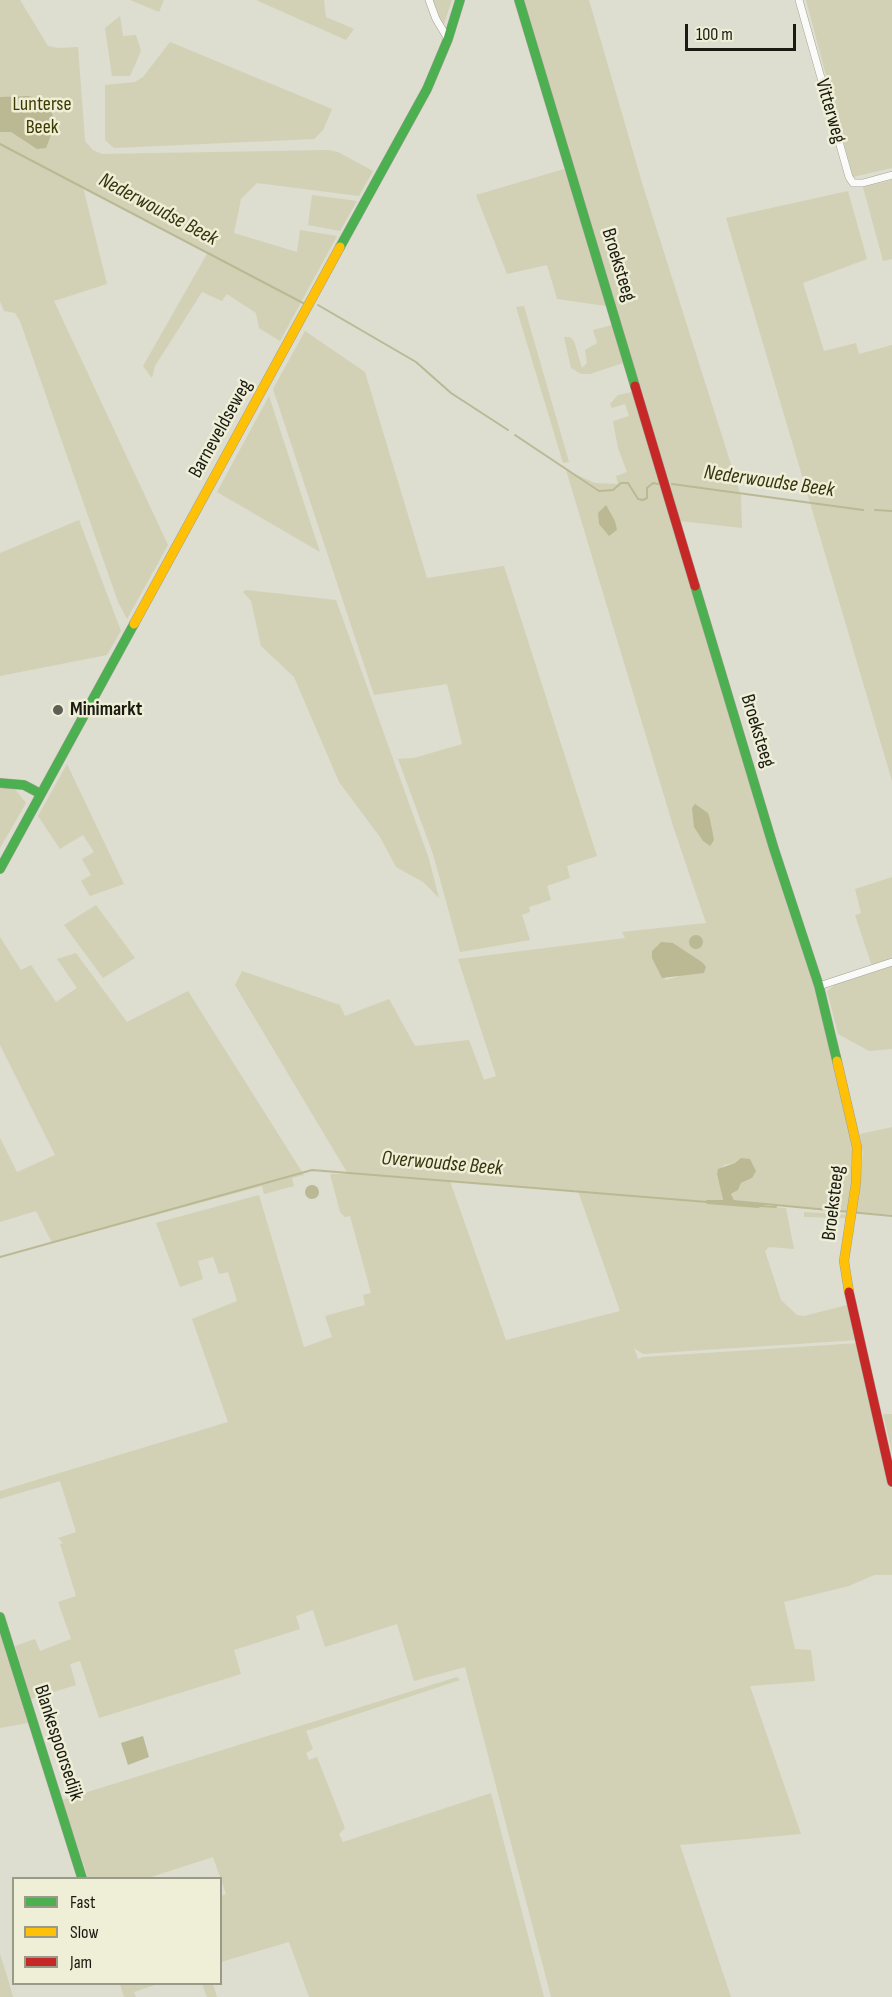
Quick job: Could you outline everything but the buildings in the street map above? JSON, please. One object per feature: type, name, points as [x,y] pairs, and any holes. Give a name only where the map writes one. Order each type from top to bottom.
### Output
[{"type":"street","points":[[429,0],[436,19],[448,39]]},
{"type":"street","name":"Barneveldseweg","points":[[0,869],[427,89],[448,39],[460,0]]},
{"type":"street","name":"Broeksteeg","points":[[519,0],[774,849],[819,986],[857,1147],[852,1212],[844,1261],[845,1276],[892,1482]]},
{"type":"street","name":"Vitterweg","points":[[799,0],[849,177],[854,183],[863,183],[892,175]]},
{"type":"street","points":[[0,783],[24,785],[41,794]]},
{"type":"street","points":[[819,986],[892,962]]},
{"type":"street","name":"Blankespoorsedijk","points":[[0,1617],[82,1877]]},
{"type":"green space","name":"Lunterse Beek","points":[[0,0],[20,0],[48,46],[78,47],[85,141],[93,150],[102,154],[328,150],[338,152],[373,171],[359,196],[257,183],[241,199],[234,233],[297,252],[300,230],[337,236],[280,341],[259,328],[256,313],[227,294],[222,301],[202,292],[155,366],[152,378],[143,366],[208,252],[83,187],[107,284],[54,301],[168,545],[127,619],[118,602],[20,321],[15,313],[4,311],[0,301]]},
{"type":"green space","points":[[130,0],[164,0],[159,12]]},
{"type":"green space","points":[[256,0],[324,0],[326,17],[354,29],[346,40]]},
{"type":"green space","points":[[433,0],[452,0],[443,27]]},
{"type":"green space","points":[[522,0],[589,0],[643,186],[741,496],[742,528],[680,521]]},
{"type":"green space","points":[[806,0],[892,0],[892,168],[853,177]]},
{"type":"green space","points":[[120,16],[123,36],[136,35],[141,51],[130,76],[112,76],[105,28]]},
{"type":"green space","points":[[170,42],[332,109],[323,130],[314,139],[114,148],[105,140],[105,85],[135,82],[143,77]]},
{"type":"green space","points":[[564,169],[606,306],[557,299],[547,265],[507,274],[476,195]]},
{"type":"green space","points":[[892,180],[892,259],[883,261],[863,187]]},
{"type":"green space","points":[[848,191],[867,259],[803,283],[824,351],[856,343],[859,354],[892,345],[892,781],[726,218]]},
{"type":"green space","points":[[312,195],[357,201],[340,231],[308,225]]},
{"type":"green space","points":[[524,306],[569,462],[563,463],[516,307]]},
{"type":"green space","points":[[612,325],[623,363],[590,374],[581,374],[571,368],[564,337],[570,337],[574,341],[582,368],[587,363],[585,350],[597,343],[593,330]]},
{"type":"green space","points":[[305,331],[365,372],[427,578],[504,566],[597,856],[567,866],[570,878],[547,886],[551,900],[529,907],[530,912],[522,915],[530,940],[460,952],[433,854],[398,759],[414,758],[462,744],[447,684],[374,695],[273,389]]},
{"type":"green space","points":[[632,392],[806,949],[856,1152],[852,1212],[734,1200],[731,1194],[738,1190],[741,1183],[752,1178],[738,1160],[735,1163],[724,1165],[717,1174],[723,1200],[706,1200],[707,1203],[786,1208],[794,1249],[769,1247],[765,1251],[781,1300],[797,1315],[804,1316],[851,1304],[858,1340],[643,1354],[634,1348],[638,1359],[860,1343],[892,1489],[892,1575],[874,1575],[849,1586],[784,1602],[795,1649],[811,1650],[815,1681],[750,1686],[801,1834],[680,1845],[731,1997],[551,1997],[465,1667],[414,1681],[397,1624],[325,1647],[313,1610],[296,1616],[300,1629],[234,1650],[241,1674],[99,1718],[80,1661],[70,1664],[76,1685],[31,1699],[15,1646],[35,1639],[40,1651],[71,1639],[58,1602],[76,1596],[60,1544],[63,1543],[58,1538],[76,1532],[60,1481],[0,1499],[0,1491],[228,1422],[192,1319],[237,1301],[228,1272],[219,1274],[213,1257],[198,1261],[203,1279],[180,1287],[156,1223],[259,1195],[304,1347],[332,1337],[325,1316],[365,1305],[363,1295],[371,1293],[350,1216],[345,1217],[340,1212],[330,1174],[348,1174],[235,985],[242,971],[340,1005],[345,1016],[389,999],[415,1046],[469,1040],[484,1080],[496,1076],[458,959],[625,938],[622,932],[706,923],[674,829],[566,470],[595,483],[618,484],[616,476],[627,472],[618,448],[613,421],[629,416],[625,404],[612,408],[610,404],[618,395]],"holes":[[[673,943],[702,962],[677,977],[665,980]],[[450,1181],[578,1191],[620,1311],[506,1340]]]},
{"type":"green space","points":[[269,396],[320,552],[217,492]]},
{"type":"green space","points":[[79,520],[121,631],[107,655],[0,676],[0,553]]},
{"type":"green space","points":[[246,590],[336,600],[429,859],[439,898],[423,882],[396,867],[380,837],[339,782],[294,677],[261,646],[251,601],[243,592]]},
{"type":"green space","points":[[67,764],[124,884],[90,896],[81,881],[91,875],[82,859],[94,852],[83,835],[60,849],[38,816]]},
{"type":"green space","points":[[0,788],[14,788],[26,803],[0,848]]},
{"type":"green space","points":[[892,877],[892,959],[872,966],[855,915],[861,913],[855,889]]},
{"type":"green space","points":[[96,905],[135,958],[103,978],[64,925]]},
{"type":"green space","points":[[0,937],[21,970],[31,965],[56,1002],[77,988],[57,959],[76,953],[127,1022],[188,991],[304,1175],[292,1178],[294,1186],[264,1194],[262,1186],[52,1243],[36,1211],[0,1222],[0,1138],[17,1172],[55,1155],[0,1045]]},
{"type":"green space","points":[[892,966],[892,1049],[869,1051],[838,1034],[827,991],[836,984]]},
{"type":"green space","points":[[892,1127],[892,1215],[856,1212],[863,1153],[860,1134]]},
{"type":"green space","points":[[804,1212],[850,1215],[849,1218],[804,1217]]},
{"type":"green space","points":[[883,1414],[892,1414],[892,1452]]},
{"type":"green space","points":[[0,1634],[28,1723],[0,1728]]},
{"type":"green space","points":[[457,1677],[460,1680],[306,1731],[313,1749],[306,1753],[309,1760],[317,1757],[345,1828],[339,1834],[343,1842],[491,1793],[544,1997],[309,1997],[289,1942],[222,1962],[222,1896],[226,1894],[222,1877],[213,1857],[151,1877],[88,1877],[62,1800]]},
{"type":"green space","points":[[0,1954],[7,1976],[13,1997],[0,1997]]},
{"type":"green space","points":[[120,1985],[155,1985],[134,1992],[136,1997],[124,1997]]},
{"type":"green space","points":[[202,1985],[213,1985],[217,1997],[207,1997]]},
{"type":"shaded area","points":[[29,96],[47,104],[51,109],[55,125],[46,148],[37,149],[11,132],[0,132],[0,97]]},
{"type":"shaded area","points":[[606,505],[617,530],[609,536],[599,524],[598,513]]},
{"type":"shaded area","points":[[695,804],[708,813],[714,840],[710,846],[703,841],[694,827],[692,808]]},
{"type":"shaded area","points":[[696,935],[701,937],[703,942],[701,947],[696,949],[691,947],[689,942],[691,937]]},
{"type":"shaded area","points":[[661,942],[673,943],[702,962],[706,967],[704,973],[662,978],[652,958],[652,951]]},
{"type":"shaded area","points":[[741,1158],[750,1159],[756,1171],[752,1178],[741,1183],[738,1190],[731,1194],[734,1200],[892,1215],[892,1217],[765,1205],[758,1208],[707,1204],[706,1200],[723,1200],[718,1169],[735,1163]]},
{"type":"shaded area","points":[[309,1185],[315,1185],[319,1192],[315,1199],[309,1199],[305,1195],[305,1189]]},
{"type":"shaded area","points":[[143,1736],[149,1757],[128,1765],[121,1743]]},
{"type":"waterway","name":"Nederwoudse Beek","points":[[0,144],[303,303]]},
{"type":"waterway","name":"Nederwoudse Beek","points":[[318,305],[416,362],[451,393],[508,430]]},
{"type":"waterway","name":"Nederwoudse Beek","points":[[515,435],[599,491],[613,490],[621,483],[628,483],[638,499],[643,500],[647,498],[647,488],[653,483],[658,484]]},
{"type":"waterway","name":"Nederwoudse Beek","points":[[672,484],[863,510]]},
{"type":"waterway","name":"Nederwoudse Beek","points":[[875,510],[892,511]]},
{"type":"waterway","name":"Overwoudse Beek","points":[[0,1257],[312,1170],[707,1202]]},
{"type":"waterway","name":"Overwoudse Beek","points":[[760,1206],[776,1207]]},
{"type":"traffic: fast","points":[[340,247],[427,89],[448,39],[460,0]]},
{"type":"traffic: fast","points":[[519,0],[635,386]]},
{"type":"traffic: fast","points":[[695,586],[774,849],[819,986],[837,1061]]},
{"type":"traffic: fast","points":[[0,869],[134,624]]},
{"type":"traffic: fast","points":[[0,783],[24,785],[41,794]]},
{"type":"traffic: fast","points":[[0,1617],[82,1877]]},
{"type":"traffic: slow","points":[[134,624],[340,247]]},
{"type":"traffic: slow","points":[[837,1061],[857,1147],[856,1183],[844,1261],[849,1292]]},
{"type":"traffic: jam","points":[[635,386],[695,586]]},
{"type":"traffic: jam","points":[[849,1292],[892,1482]]},
{"type":"place","name":"Minimarkt","points":[[58,710]]}]
